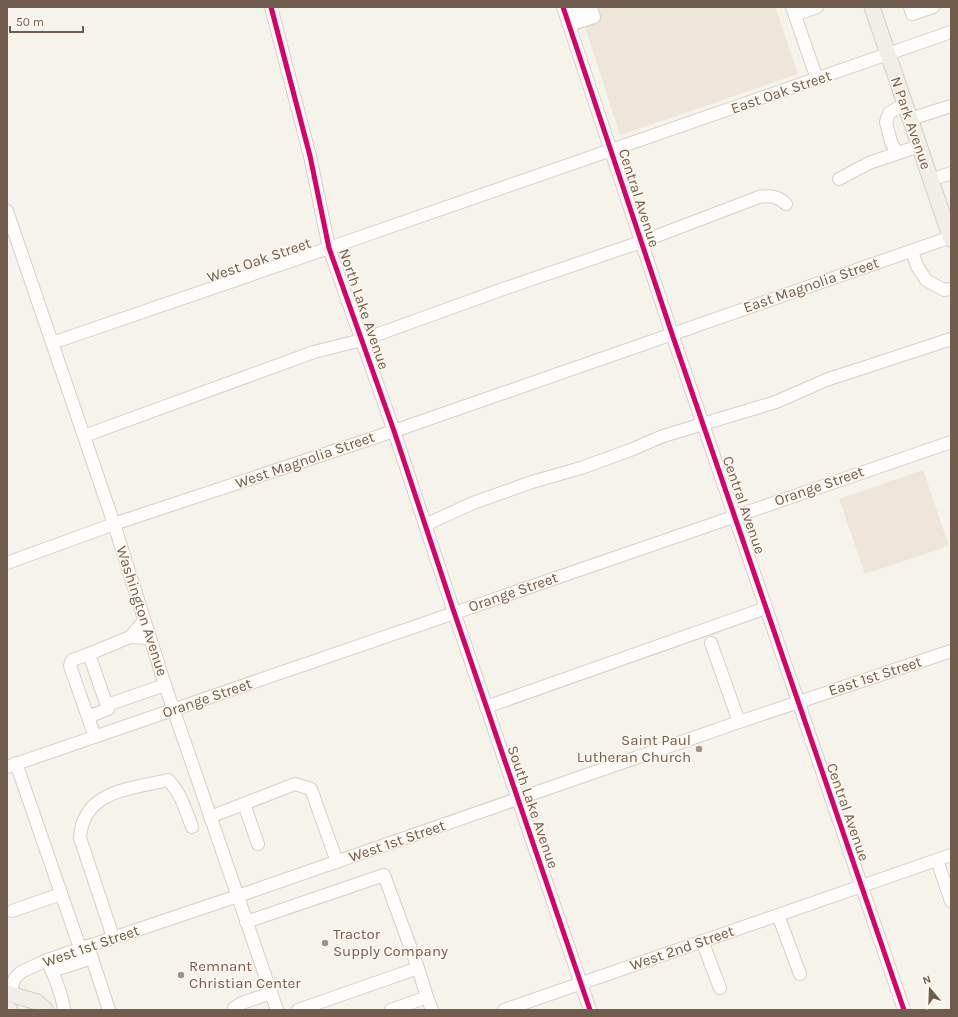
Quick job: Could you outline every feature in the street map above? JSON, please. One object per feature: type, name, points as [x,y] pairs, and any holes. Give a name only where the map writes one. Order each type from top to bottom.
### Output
[{"type":"main road","name":"N Park Avenue","points":[[872,7],[951,238]]},
{"type":"main road","points":[[8,994],[37,1002],[46,1010]]},
{"type":"street","name":"North Lake Avenue","points":[[271,7],[310,156],[330,248],[394,431],[454,612]]},
{"type":"street","points":[[817,7],[794,11],[817,79]]},
{"type":"street","points":[[910,7],[912,14],[933,7]]},
{"type":"street","name":"Central Avenue","points":[[566,16],[672,334],[904,1010]]},
{"type":"street","name":"East Oak Street","points":[[611,151],[951,32]]},
{"type":"street","points":[[897,153],[891,142],[886,122],[889,113],[905,104]]},
{"type":"street","points":[[910,119],[951,106]]},
{"type":"street","points":[[839,179],[869,163],[919,146]]},
{"type":"street","name":"West Oak Street","points":[[52,343],[611,151]]},
{"type":"street","points":[[931,180],[950,174]]},
{"type":"street","points":[[84,436],[314,352],[362,340],[506,288],[641,242],[759,197],[771,195],[781,199],[786,204]]},
{"type":"street","name":"Washington Avenue","points":[[7,211],[114,524],[165,685],[277,1010]]},
{"type":"street","name":"East Magnolia Street","points":[[672,334],[951,238]]},
{"type":"street","points":[[912,251],[917,266],[926,280],[944,290],[951,289]]},
{"type":"street","name":"West Magnolia Street","points":[[7,563],[114,524],[394,431],[672,334]]},
{"type":"street","points":[[425,525],[473,503],[532,482],[581,468],[633,449],[663,436],[776,402],[826,380],[951,339]]},
{"type":"street","name":"Orange Street","points":[[12,765],[735,515],[951,442]]},
{"type":"street","points":[[486,707],[766,608]]},
{"type":"street","name":"South Lake Avenue","points":[[454,612],[590,1010]]},
{"type":"street","points":[[130,637],[144,621]]},
{"type":"street","points":[[95,737],[70,666],[72,660],[130,637],[150,638]]},
{"type":"street","points":[[711,643],[739,722]]},
{"type":"street","name":"East 1st Street","points":[[798,702],[951,651]]},
{"type":"street","points":[[88,717],[108,709],[89,654]]},
{"type":"street","points":[[107,705],[165,685]]},
{"type":"street","name":"West 1st Street","points":[[8,994],[15,978],[21,972],[46,960],[518,800],[798,702]]},
{"type":"street","points":[[12,765],[61,894],[84,947],[92,958],[109,1010]]},
{"type":"street","points":[[113,937],[80,838],[80,827],[86,815],[96,802],[111,793],[168,780],[180,794],[192,827]]},
{"type":"street","points":[[210,817],[294,784],[311,789],[336,862]]},
{"type":"street","points":[[244,804],[258,844]]},
{"type":"street","name":"West 2nd Street","points":[[504,1010],[951,855]]},
{"type":"street","points":[[937,860],[951,901]]},
{"type":"street","points":[[246,922],[384,875],[432,1010]]},
{"type":"street","points":[[12,911],[61,894]]},
{"type":"street","points":[[778,915],[800,974]]},
{"type":"street","points":[[702,941],[720,988]]},
{"type":"street","points":[[52,971],[92,958]]},
{"type":"street","points":[[46,960],[52,971],[63,1001],[64,1010]]},
{"type":"street","points":[[302,1009],[418,968]]},
{"type":"street","points":[[234,1009],[242,1003],[271,993]]},
{"type":"street","points":[[391,1010],[427,998]]},
{"type":"shaded area","points":[[593,7],[775,7],[798,74],[620,135],[580,11]]},
{"type":"shaded area","points":[[923,470],[949,546],[865,574],[839,499]]},
{"type":"cycle path","points":[[271,7],[310,156],[329,248],[394,431],[454,612],[590,1010]]},
{"type":"cycle path","points":[[563,7],[672,334],[904,1010]]},
{"type":"place","name":"Saint Paul Lutheran Church","points":[[699,749]]},
{"type":"place","name":"Tractor Supply Company","points":[[325,943]]},
{"type":"place","name":"Remnant Christian Center","points":[[181,975]]}]
